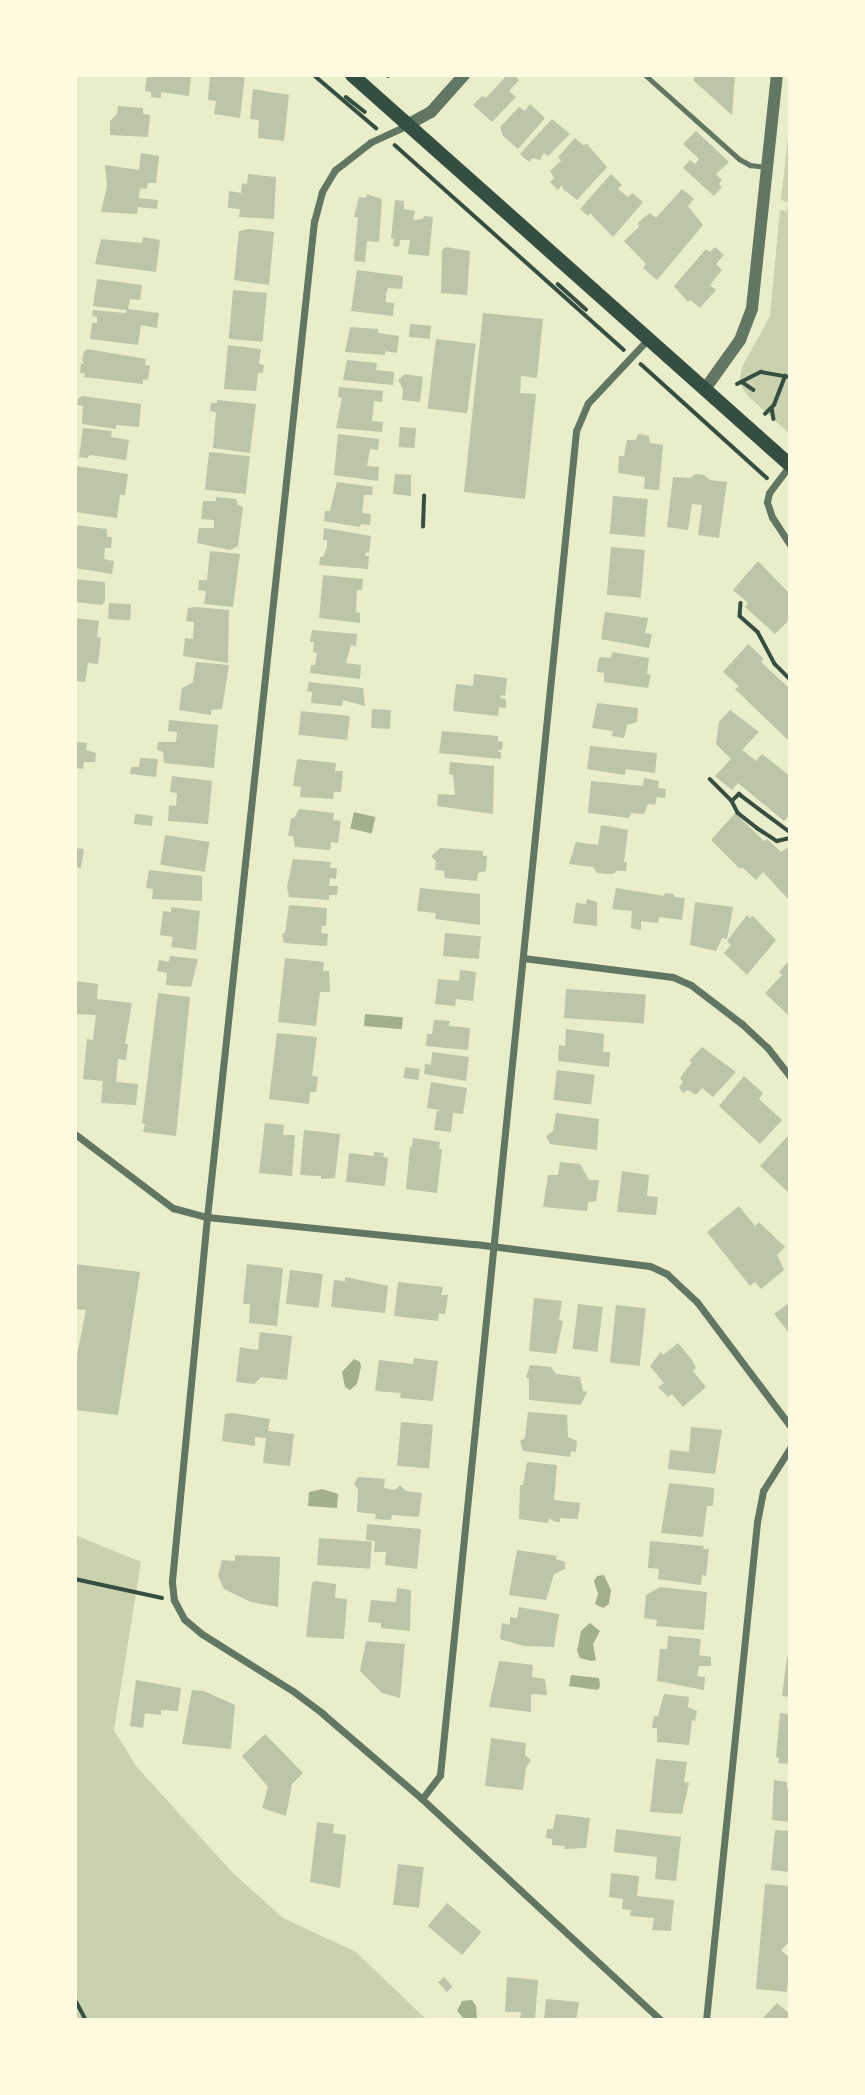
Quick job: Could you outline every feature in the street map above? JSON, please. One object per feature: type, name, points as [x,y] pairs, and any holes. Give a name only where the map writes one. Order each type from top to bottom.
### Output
[{"type":"main road","points":[[352,75],[790,465]]},
{"type":"street","points":[[464,75],[431,112],[371,142],[335,170],[322,192],[314,221],[207,1217],[172,1582],[174,1600],[184,1619],[202,1634],[293,1690],[422,1799],[661,2020]]},
{"type":"street","points":[[705,388],[740,340],[750,314],[777,75]]},
{"type":"street","points":[[422,1799],[440,1775],[576,431],[588,403],[648,338]]},
{"type":"street","points":[[790,465],[769,493],[767,502],[772,517],[790,545]]},
{"type":"street","points":[[523,958],[673,977],[691,985],[742,1024],[767,1047],[790,1076]]},
{"type":"street","points":[[75,1134],[173,1208],[207,1217],[638,1263],[667,1274],[696,1302],[790,1426]]},
{"type":"street","points":[[706,2020],[757,1522],[763,1491],[790,1448]]},
{"type":"lane","points":[[645,75],[653,78],[730,152],[750,165],[767,167]]},
{"type":"path","points":[[314,75],[364,118]]},
{"type":"path","points":[[346,97],[365,112]]},
{"type":"path","points":[[411,158],[610,337]]},
{"type":"path","points":[[558,284],[586,309]]},
{"type":"path","points":[[754,390],[740,383],[761,372],[788,377],[772,408],[765,414]]},
{"type":"path","points":[[651,374],[756,468]]},
{"type":"path","points":[[772,408],[774,419]]},
{"type":"path","points":[[423,527],[424,496]]},
{"type":"path","points":[[741,603],[740,616],[758,632],[775,664],[790,678]]},
{"type":"path","points":[[709,779],[732,801],[738,813],[757,828],[776,841],[790,838]]},
{"type":"path","points":[[732,801],[739,794],[790,832]]},
{"type":"path","points":[[75,1579],[174,1600]]},
{"type":"path","points":[[75,1999],[86,2020]]},
{"type":"shaded area","points":[[790,119],[790,434],[748,396],[739,383],[742,367],[770,316],[780,210],[787,211],[788,202],[781,200]]},
{"type":"shaded area","points":[[354,812],[375,817],[372,834],[350,829]]},
{"type":"shaded area","points":[[365,1014],[403,1017],[402,1029],[364,1026]]},
{"type":"shaded area","points":[[354,1359],[360,1362],[361,1367],[357,1384],[350,1390],[345,1387],[342,1372]]},
{"type":"shaded area","points":[[322,1489],[338,1494],[337,1508],[308,1506],[309,1492]]},
{"type":"shaded area","points":[[75,1535],[141,1562],[114,1730],[136,1766],[232,1872],[283,1918],[356,1952],[427,2020],[75,2020]]},
{"type":"shaded area","points":[[604,1575],[611,1590],[609,1604],[603,1608],[595,1604],[598,1594],[594,1581],[597,1576]]},
{"type":"shaded area","points":[[590,1623],[600,1631],[593,1644],[596,1660],[591,1661],[580,1658],[577,1651],[581,1631]]},
{"type":"shaded area","points":[[571,1675],[599,1678],[600,1686],[598,1690],[569,1686]]},
{"type":"shaded area","points":[[472,2000],[476,2006],[477,2020],[465,2020],[457,2011],[462,2001]]},
{"type":"building","points":[[147,75],[191,75],[189,96],[161,92],[161,98],[151,97],[151,92],[145,91]]},
{"type":"building","points":[[210,75],[245,75],[240,118],[214,114],[216,101],[208,100]]},
{"type":"building","points":[[507,75],[514,75],[519,80],[509,91],[516,97],[492,122],[473,105],[482,96],[486,98]]},
{"type":"building","points":[[694,75],[735,75],[732,115],[694,81]]},
{"type":"building","points":[[253,89],[289,95],[284,141],[258,138],[259,120],[250,119]]},
{"type":"building","points":[[530,104],[545,118],[518,149],[503,136],[500,127],[519,107],[525,111]]},
{"type":"building","points":[[118,106],[143,108],[143,114],[150,115],[148,137],[110,135],[110,121],[117,114]]},
{"type":"building","points":[[552,119],[570,134],[548,156],[544,153],[540,160],[532,158],[529,162],[520,154]]},
{"type":"building","points":[[696,131],[729,162],[716,174],[722,180],[719,184],[722,187],[714,196],[683,168],[690,160],[695,164],[699,159],[683,144]]},
{"type":"building","points":[[575,138],[584,146],[586,143],[607,167],[577,200],[563,189],[562,185],[558,190],[550,182],[554,178],[550,171],[561,161],[558,157]]},
{"type":"building","points":[[141,153],[159,156],[156,183],[148,183],[147,189],[140,188],[139,198],[158,200],[157,209],[138,207],[137,214],[101,212],[107,186],[105,165],[139,170]]},
{"type":"building","points":[[248,174],[276,177],[274,219],[239,217],[240,209],[228,208],[229,191],[241,193],[242,183],[247,184]]},
{"type":"building","points":[[611,174],[622,185],[618,189],[628,197],[632,193],[643,202],[613,237],[590,213],[588,216],[580,209]]},
{"type":"building","points":[[682,189],[694,199],[688,206],[703,225],[657,280],[643,268],[646,264],[624,241],[639,227],[638,223],[643,218],[650,213],[656,218]]},
{"type":"building","points":[[367,194],[382,199],[379,242],[367,241],[365,262],[354,261],[358,217],[354,217],[359,197],[366,198]]},
{"type":"building","points":[[395,200],[404,201],[404,209],[415,211],[413,220],[423,219],[424,216],[433,217],[429,256],[408,254],[410,240],[400,240],[399,247],[393,246],[394,239],[391,238]]},
{"type":"building","points":[[249,229],[274,232],[269,285],[234,280],[239,231]]},
{"type":"building","points":[[143,237],[160,240],[156,272],[95,264],[101,239],[142,243]]},
{"type":"building","points":[[446,247],[470,251],[467,295],[441,293],[442,250]]},
{"type":"building","points":[[715,247],[724,255],[716,264],[722,270],[710,285],[716,290],[700,308],[690,300],[688,302],[674,286],[706,249],[710,252]]},
{"type":"building","points":[[357,270],[403,276],[402,289],[388,288],[386,294],[386,302],[394,303],[393,316],[351,311]]},
{"type":"building","points":[[97,279],[142,285],[140,300],[130,299],[128,309],[159,313],[157,328],[141,325],[138,345],[90,339],[92,323],[97,323],[97,317],[92,316],[93,310],[126,313],[126,310],[93,306]]},
{"type":"building","points":[[233,290],[267,293],[263,342],[229,339]]},
{"type":"building","points":[[483,313],[543,319],[537,378],[521,376],[520,393],[536,394],[525,499],[464,492]]},
{"type":"building","points":[[410,324],[431,326],[430,339],[409,337]]},
{"type":"building","points":[[350,327],[378,329],[378,333],[399,336],[397,353],[385,351],[385,355],[345,352]]},
{"type":"building","points":[[436,339],[476,344],[467,413],[427,408]]},
{"type":"building","points":[[228,345],[261,349],[259,364],[264,365],[263,373],[258,373],[256,391],[224,389]]},
{"type":"building","points":[[87,349],[146,359],[145,365],[150,366],[148,380],[143,379],[143,384],[84,377],[85,373],[80,373],[81,363],[85,364],[82,361]]},
{"type":"building","points":[[347,360],[377,363],[376,370],[394,372],[393,385],[343,380]]},
{"type":"building","points":[[405,374],[423,377],[420,402],[402,400],[403,389],[398,380]]},
{"type":"building","points":[[339,387],[383,391],[382,402],[374,401],[372,421],[383,422],[382,432],[336,428],[342,398],[338,397]]},
{"type":"building","points":[[82,396],[141,404],[139,427],[116,425],[116,429],[82,424],[83,406],[77,405]]},
{"type":"building","points":[[217,400],[256,404],[250,453],[213,448],[216,412],[210,411],[211,403],[217,403]]},
{"type":"building","points":[[400,427],[416,428],[415,448],[399,447]]},
{"type":"building","points":[[83,428],[112,431],[111,437],[129,440],[126,460],[90,455],[87,458],[79,457]]},
{"type":"building","points":[[338,434],[379,439],[378,450],[370,449],[367,466],[379,467],[378,481],[334,475]]},
{"type":"building","points":[[638,434],[649,436],[650,443],[663,445],[659,490],[644,489],[645,477],[618,473],[619,456],[624,456],[627,440],[636,440]]},
{"type":"building","points":[[209,452],[250,456],[246,494],[205,490]]},
{"type":"building","points":[[76,466],[128,474],[125,495],[120,495],[117,518],[75,512]]},
{"type":"building","points":[[395,474],[411,475],[411,496],[393,494]]},
{"type":"building","points":[[696,474],[704,475],[710,480],[727,482],[719,538],[698,535],[702,505],[692,504],[688,530],[667,527],[673,477],[690,478]]},
{"type":"building","points":[[337,482],[373,487],[372,495],[364,495],[362,513],[371,514],[370,525],[361,524],[360,527],[324,521],[325,511],[330,511]]},
{"type":"building","points":[[613,496],[648,499],[645,537],[610,534]]},
{"type":"building","points":[[216,497],[236,499],[238,505],[243,507],[238,546],[230,550],[197,543],[199,528],[214,528],[214,520],[201,519],[203,501],[216,501]]},
{"type":"building","points":[[75,525],[107,529],[107,537],[112,537],[111,548],[105,548],[104,559],[114,561],[112,574],[75,568]]},
{"type":"building","points":[[324,528],[371,536],[369,553],[366,552],[365,556],[369,556],[368,569],[319,565],[320,557],[323,557],[327,548],[327,540],[323,540]]},
{"type":"building","points":[[611,547],[645,550],[641,598],[607,595]]},
{"type":"building","points":[[210,551],[240,554],[233,607],[204,604],[206,591],[198,590],[199,580],[207,580]]},
{"type":"building","points":[[758,561],[790,594],[790,619],[775,634],[745,607],[748,603],[733,590]]},
{"type":"building","points":[[323,575],[363,579],[362,590],[357,590],[356,612],[360,613],[360,623],[319,618]]},
{"type":"building","points":[[75,579],[105,582],[105,601],[102,605],[75,602]]},
{"type":"building","points":[[109,603],[131,604],[130,620],[108,619]]},
{"type":"building","points":[[188,608],[229,610],[228,663],[183,656],[185,638],[193,639],[194,622],[186,621]]},
{"type":"building","points":[[605,612],[648,618],[645,633],[652,634],[649,648],[601,639]]},
{"type":"building","points":[[75,618],[99,621],[97,637],[101,638],[98,664],[88,663],[85,682],[75,681]]},
{"type":"building","points":[[312,630],[357,634],[356,646],[351,645],[346,663],[361,665],[360,679],[310,673],[317,653],[313,652],[314,642],[310,642]]},
{"type":"building","points":[[748,644],[764,659],[761,662],[790,689],[790,742],[735,689],[739,686],[723,672]]},
{"type":"building","points":[[612,652],[649,658],[647,674],[651,675],[648,688],[604,682],[604,673],[597,672],[598,661],[600,657],[611,658]]},
{"type":"building","points":[[196,662],[229,665],[222,709],[211,710],[211,715],[179,710],[182,688],[193,682]]},
{"type":"building","points":[[474,674],[507,678],[505,696],[501,695],[500,698],[506,699],[506,708],[499,707],[498,716],[453,711],[456,684],[473,686]]},
{"type":"building","points":[[309,682],[363,688],[365,706],[343,700],[342,706],[311,703],[312,692],[307,691]]},
{"type":"building","points":[[597,703],[638,708],[637,722],[627,725],[624,738],[612,736],[613,731],[592,728]]},
{"type":"building","points":[[372,709],[391,710],[390,729],[371,728]]},
{"type":"building","points":[[730,710],[759,732],[742,750],[756,761],[762,754],[790,776],[790,815],[784,821],[738,783],[732,790],[715,776],[731,759],[716,744],[719,722]]},
{"type":"building","points":[[301,711],[350,716],[347,740],[298,735]]},
{"type":"building","points":[[169,720],[218,725],[214,768],[164,763],[163,752],[157,750],[158,742],[176,742],[177,732],[168,731]]},
{"type":"building","points":[[442,731],[498,736],[498,741],[503,742],[502,749],[497,752],[501,752],[501,759],[439,753]]},
{"type":"building","points":[[75,742],[87,743],[86,750],[96,753],[95,762],[84,762],[83,769],[75,768]]},
{"type":"building","points":[[590,746],[657,753],[655,773],[626,769],[625,775],[587,769]]},
{"type":"building","points":[[140,758],[158,759],[156,777],[130,774],[131,767],[139,767]]},
{"type":"building","points":[[297,759],[336,763],[335,771],[343,771],[341,792],[334,792],[333,799],[300,797],[301,787],[293,786]]},
{"type":"building","points":[[450,762],[494,766],[493,814],[437,806],[438,794],[455,795],[453,775],[449,774]]},
{"type":"building","points":[[172,776],[212,781],[208,824],[168,821],[169,805],[176,806],[177,793],[170,792]]},
{"type":"building","points":[[644,778],[659,781],[658,788],[666,789],[665,798],[657,797],[655,805],[648,804],[644,814],[631,813],[629,818],[588,813],[591,781],[643,786]]},
{"type":"building","points":[[299,809],[334,813],[333,820],[341,821],[338,843],[331,842],[330,850],[295,847],[293,836],[288,836],[291,818],[294,818]]},
{"type":"building","points":[[735,813],[764,841],[767,839],[781,852],[790,846],[790,901],[763,872],[756,880],[742,867],[740,869],[711,840]]},
{"type":"building","points":[[135,814],[153,816],[152,826],[134,824]]},
{"type":"building","points":[[601,825],[628,830],[624,862],[627,863],[626,871],[597,873],[593,867],[569,864],[576,842],[598,845]]},
{"type":"building","points":[[165,835],[209,842],[205,872],[160,865]]},
{"type":"building","points":[[75,848],[84,849],[81,868],[75,867]]},
{"type":"building","points":[[440,848],[483,851],[483,856],[487,856],[486,871],[478,873],[477,881],[445,878],[444,871],[435,870],[436,861],[431,856]]},
{"type":"building","points":[[293,859],[331,862],[330,868],[337,868],[336,879],[330,878],[329,886],[338,886],[337,895],[329,895],[329,900],[289,897],[287,887]]},
{"type":"building","points":[[149,870],[202,876],[202,901],[152,899],[153,889],[146,888]]},
{"type":"building","points":[[420,888],[480,894],[480,925],[435,919],[436,913],[417,911]]},
{"type":"building","points":[[616,888],[664,896],[665,893],[674,894],[674,897],[685,898],[682,920],[659,917],[658,923],[641,921],[641,930],[631,928],[632,911],[612,909]]},
{"type":"building","points":[[587,899],[597,902],[597,926],[573,923],[576,903],[586,904]]},
{"type":"building","points":[[695,902],[733,907],[727,939],[722,938],[716,951],[690,945]]},
{"type":"building","points":[[289,905],[327,908],[326,926],[322,926],[321,933],[328,934],[327,946],[284,943],[282,934],[285,933]]},
{"type":"building","points":[[171,907],[200,911],[196,950],[171,947],[173,937],[160,935],[163,911],[171,912]]},
{"type":"building","points":[[747,915],[750,918],[753,916],[776,940],[747,975],[724,953],[731,945],[727,941]]},
{"type":"building","points":[[445,933],[481,936],[479,959],[443,956]]},
{"type":"building","points":[[170,956],[198,959],[191,987],[166,985],[167,973],[157,971],[159,960],[169,962]]},
{"type":"building","points":[[285,958],[324,962],[323,971],[329,971],[330,992],[320,992],[316,1026],[278,1022]]},
{"type":"building","points":[[787,963],[790,965],[790,1017],[765,993],[782,975],[779,972]]},
{"type":"building","points":[[460,970],[476,972],[473,1001],[456,999],[455,1006],[435,1004],[438,979],[459,981]]},
{"type":"building","points":[[75,981],[98,984],[97,999],[132,1003],[125,1044],[128,1044],[126,1060],[118,1059],[116,1082],[138,1084],[136,1105],[101,1103],[103,1081],[83,1079],[87,1039],[93,1040],[96,1015],[75,1014]]},
{"type":"building","points":[[566,989],[646,995],[644,1024],[564,1018]]},
{"type":"building","points":[[158,993],[190,997],[176,1136],[143,1132]]},
{"type":"building","points":[[434,1020],[450,1021],[449,1026],[470,1028],[468,1050],[426,1046],[427,1034],[432,1034]]},
{"type":"building","points":[[566,1029],[604,1034],[603,1052],[610,1052],[609,1067],[558,1061],[559,1045],[565,1046]]},
{"type":"building","points":[[277,1033],[317,1037],[312,1076],[318,1077],[316,1092],[310,1092],[309,1104],[269,1099]]},
{"type":"building","points":[[702,1047],[736,1072],[713,1097],[702,1088],[696,1095],[688,1090],[683,1093],[679,1087],[683,1082],[680,1078],[692,1062],[689,1061]]},
{"type":"building","points":[[432,1052],[469,1057],[466,1081],[424,1074],[425,1064],[431,1065]]},
{"type":"building","points":[[405,1067],[420,1069],[418,1080],[403,1078]]},
{"type":"building","points":[[557,1070],[595,1075],[591,1104],[553,1100]]},
{"type":"building","points":[[744,1076],[763,1093],[759,1099],[782,1120],[760,1144],[719,1106]]},
{"type":"building","points":[[431,1082],[467,1088],[463,1114],[453,1113],[451,1132],[434,1130],[437,1111],[441,1110],[427,1108]]},
{"type":"building","points":[[556,1113],[599,1119],[597,1150],[550,1144],[546,1136],[553,1131]]},
{"type":"building","points":[[265,1123],[284,1125],[283,1135],[295,1135],[292,1176],[259,1173]]},
{"type":"building","points":[[304,1130],[340,1134],[335,1178],[321,1179],[321,1176],[300,1175]]},
{"type":"building","points":[[788,1136],[790,1138],[790,1194],[760,1166]]},
{"type":"building","points":[[413,1138],[440,1142],[439,1149],[442,1149],[437,1193],[406,1189]]},
{"type":"building","points":[[374,1152],[384,1153],[383,1157],[388,1158],[385,1186],[346,1182],[349,1153],[374,1156]]},
{"type":"building","points":[[560,1162],[580,1164],[589,1180],[599,1180],[596,1201],[588,1202],[587,1211],[543,1207],[548,1175],[558,1175]]},
{"type":"building","points":[[622,1171],[649,1175],[647,1196],[658,1197],[656,1215],[617,1212]]},
{"type":"building","points":[[739,1206],[755,1226],[759,1222],[785,1247],[777,1255],[784,1270],[761,1289],[755,1282],[750,1286],[707,1232]]},
{"type":"building","points":[[75,1264],[140,1272],[118,1415],[75,1410],[75,1365],[86,1310],[75,1309]]},
{"type":"building","points":[[247,1264],[283,1268],[277,1326],[249,1323],[250,1304],[243,1304]]},
{"type":"building","points":[[290,1270],[323,1274],[319,1308],[286,1304]]},
{"type":"building","points":[[345,1277],[388,1286],[385,1313],[331,1307],[334,1280],[345,1281]]},
{"type":"building","points":[[398,1282],[443,1287],[441,1295],[448,1295],[445,1314],[439,1313],[438,1321],[394,1316]]},
{"type":"building","points":[[534,1298],[562,1301],[559,1320],[563,1321],[556,1354],[529,1351]]},
{"type":"building","points":[[790,1302],[790,1334],[774,1314]]},
{"type":"building","points":[[578,1304],[603,1307],[597,1352],[573,1349]]},
{"type":"building","points":[[616,1305],[646,1308],[640,1366],[610,1363]]},
{"type":"building","points":[[260,1332],[292,1336],[287,1380],[261,1377],[254,1384],[236,1382],[240,1347],[258,1350]]},
{"type":"building","points":[[678,1343],[692,1360],[696,1368],[693,1371],[706,1387],[683,1407],[672,1394],[668,1397],[658,1387],[664,1383],[650,1366],[661,1352],[663,1355]]},
{"type":"building","points":[[414,1358],[438,1361],[433,1401],[400,1398],[401,1393],[375,1391],[379,1360],[413,1364]]},
{"type":"building","points":[[530,1365],[551,1367],[556,1374],[580,1377],[583,1391],[587,1392],[581,1405],[529,1400],[529,1379],[526,1377]]},
{"type":"building","points":[[528,1412],[567,1415],[568,1437],[577,1441],[576,1452],[571,1451],[570,1457],[523,1451],[520,1441],[525,1438]]},
{"type":"building","points":[[225,1414],[270,1419],[268,1431],[294,1434],[290,1466],[263,1463],[266,1438],[255,1437],[255,1446],[222,1441]]},
{"type":"building","points":[[401,1422],[433,1425],[429,1469],[397,1466]]},
{"type":"building","points":[[691,1427],[722,1430],[715,1474],[668,1469],[670,1450],[689,1452]]},
{"type":"building","points":[[527,1462],[557,1465],[554,1500],[580,1503],[578,1519],[560,1518],[560,1522],[555,1522],[549,1518],[548,1523],[519,1519],[520,1485],[523,1485]]},
{"type":"building","points":[[358,1477],[385,1479],[384,1488],[395,1490],[400,1485],[406,1491],[422,1493],[419,1517],[392,1515],[391,1520],[375,1519],[376,1514],[357,1512],[358,1489],[354,1484]]},
{"type":"building","points":[[669,1483],[714,1488],[713,1506],[707,1506],[703,1537],[661,1533]]},
{"type":"building","points":[[367,1524],[421,1529],[417,1569],[385,1565],[386,1552],[374,1552],[375,1541],[366,1540]]},
{"type":"building","points":[[319,1538],[372,1542],[370,1569],[317,1565]]},
{"type":"building","points":[[650,1541],[704,1546],[703,1549],[709,1549],[706,1576],[702,1575],[701,1585],[658,1579],[659,1569],[648,1568]]},
{"type":"building","points":[[517,1550],[557,1556],[556,1559],[565,1562],[565,1569],[554,1574],[546,1600],[509,1595]]},
{"type":"building","points":[[235,1555],[280,1557],[278,1607],[251,1602],[224,1589],[218,1576],[222,1560],[235,1561]]},
{"type":"building","points":[[315,1581],[336,1584],[335,1598],[347,1599],[344,1639],[306,1637],[312,1583]]},
{"type":"building","points":[[660,1587],[707,1592],[704,1630],[656,1626],[657,1620],[644,1618],[646,1595]]},
{"type":"building","points":[[397,1588],[411,1590],[410,1631],[381,1628],[381,1623],[368,1622],[371,1600],[396,1602]]},
{"type":"building","points":[[519,1607],[559,1614],[554,1647],[524,1646],[500,1639],[502,1623],[510,1625],[510,1617],[517,1618]]},
{"type":"building","points":[[668,1636],[701,1639],[699,1655],[711,1657],[711,1666],[699,1666],[697,1676],[705,1677],[704,1690],[657,1681],[660,1649],[667,1649]]},
{"type":"building","points":[[366,1641],[405,1644],[400,1698],[382,1693],[360,1671]]},
{"type":"building","points":[[787,1657],[790,1657],[790,1697],[782,1696]]},
{"type":"building","points":[[499,1661],[533,1665],[532,1677],[545,1679],[547,1695],[531,1694],[531,1712],[489,1707]]},
{"type":"building","points":[[136,1680],[181,1688],[178,1711],[161,1710],[161,1715],[145,1713],[143,1728],[130,1726]]},
{"type":"building","points":[[192,1690],[204,1691],[235,1705],[231,1749],[182,1744]]},
{"type":"building","points":[[664,1694],[689,1697],[688,1707],[697,1711],[695,1721],[692,1720],[689,1745],[657,1742],[657,1728],[652,1728],[654,1716],[658,1716]]},
{"type":"building","points":[[780,1713],[790,1714],[790,1764],[778,1763],[779,1758],[776,1757]]},
{"type":"building","points":[[265,1734],[303,1773],[292,1784],[286,1816],[262,1808],[268,1787],[242,1756]]},
{"type":"building","points":[[491,1738],[526,1743],[525,1755],[531,1760],[526,1768],[523,1790],[485,1786]]},
{"type":"building","points":[[656,1759],[687,1762],[684,1782],[689,1783],[682,1814],[650,1812]]},
{"type":"building","points":[[774,1780],[787,1782],[787,1788],[790,1789],[790,1822],[772,1820]]},
{"type":"building","points":[[556,1814],[590,1818],[586,1848],[564,1849],[565,1846],[552,1845],[552,1839],[546,1838],[547,1829],[553,1829]]},
{"type":"building","points":[[317,1822],[334,1824],[333,1833],[346,1835],[340,1888],[310,1882]]},
{"type":"building","points":[[616,1829],[681,1837],[676,1881],[655,1879],[657,1857],[614,1852]]},
{"type":"building","points":[[775,1830],[790,1831],[790,1872],[771,1870]]},
{"type":"building","points":[[398,1864],[424,1867],[419,1908],[393,1905]]},
{"type":"building","points":[[611,1873],[639,1876],[637,1896],[674,1900],[671,1931],[652,1930],[654,1918],[630,1916],[631,1910],[622,1909],[623,1899],[609,1897]]},
{"type":"building","points":[[765,1884],[790,1886],[789,1942],[781,1950],[790,1958],[787,1992],[756,1989]]},
{"type":"building","points":[[447,1903],[481,1932],[462,1955],[428,1926]]},
{"type":"building","points":[[444,1977],[453,1987],[447,1992],[438,1982]]},
{"type":"building","points":[[507,1977],[538,1980],[535,2020],[520,2020],[521,2012],[505,2012]]},
{"type":"building","points":[[546,1999],[579,2002],[576,2020],[544,2020]]},
{"type":"building","points":[[777,2003],[790,2014],[790,2020],[761,2020]]}]
